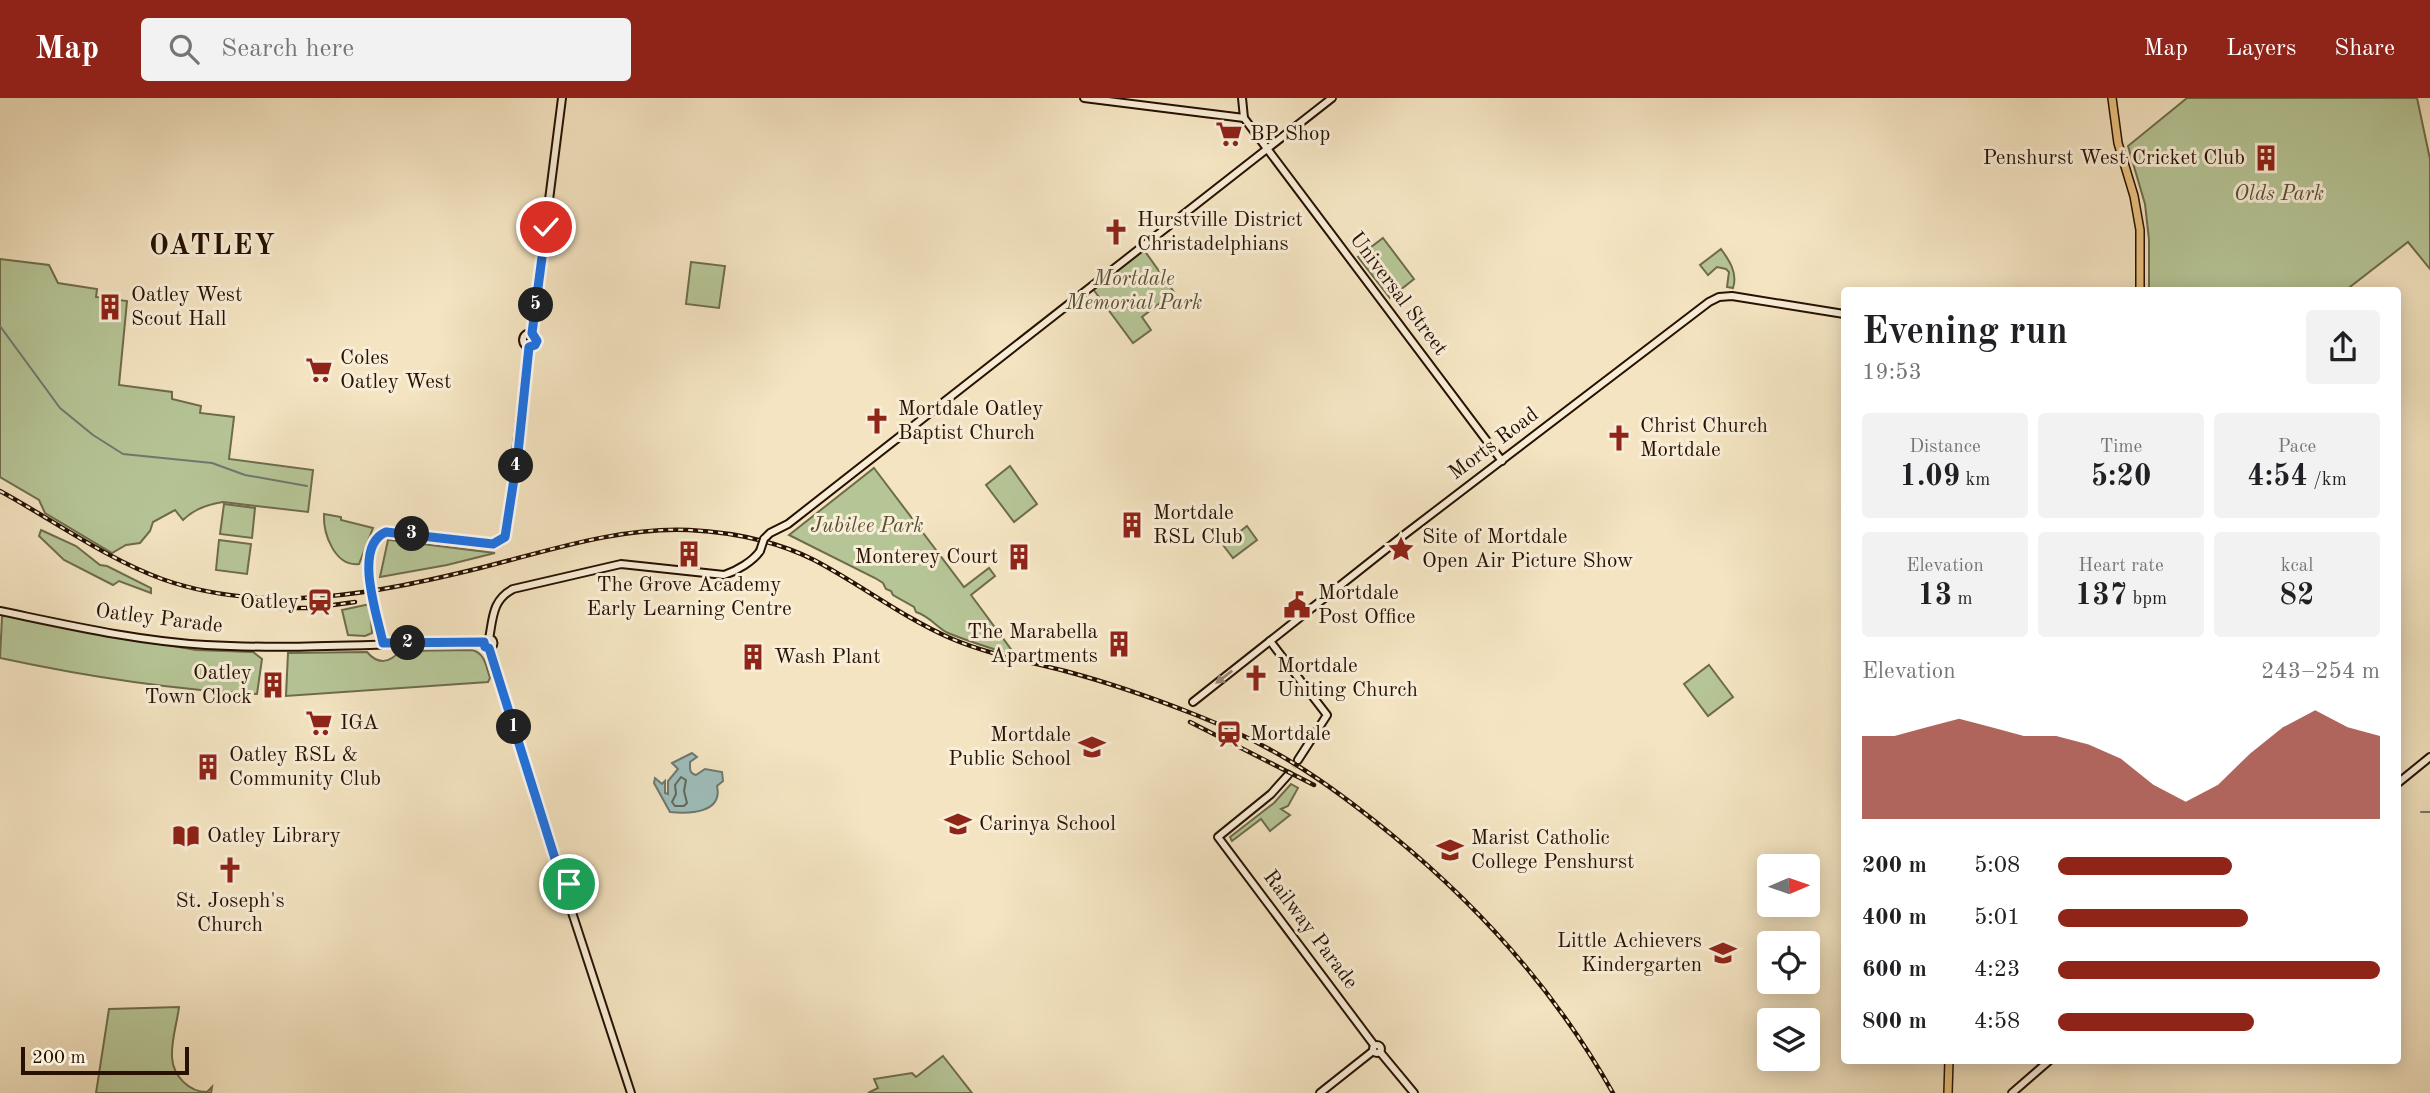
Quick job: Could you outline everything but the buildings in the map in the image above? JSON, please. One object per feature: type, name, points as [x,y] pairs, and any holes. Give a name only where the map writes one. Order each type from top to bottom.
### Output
[{"type":"main road","points":[[2112,98],[2118,143],[2134,196],[2140,230],[2140,287]]},
{"type":"main road","points":[[1948,1093],[1949,1064]]},
{"type":"street","points":[[383,643],[369,576],[372,551],[382,534],[396,532],[490,544],[500,542],[507,530],[529,347],[523,339],[532,333],[562,98]]},
{"type":"street","points":[[1084,98],[1244,118],[1242,98]]},
{"type":"street","points":[[631,1093],[565,891],[569,886],[566,881],[562,881],[488,643],[496,602],[513,589],[621,564],[724,575],[746,563],[760,551],[764,539],[770,533],[788,524],[1332,98]]},
{"type":"street","name":"Universal Street","points":[[1244,118],[1502,461]]},
{"type":"street","name":"Morts Road","points":[[1193,702],[1715,299],[1741,297],[1841,314]]},
{"type":"street","name":"Oatley Parade","points":[[0,611],[111,633],[194,644],[272,646],[488,643]]},
{"type":"street","points":[[1270,641],[1327,715],[1298,760]]},
{"type":"street","points":[[2401,781],[2430,757]]},
{"type":"street","name":"Railway Parade","points":[[1289,775],[1271,794],[1218,837],[1376,1049],[1414,1093]]},
{"type":"street","points":[[1320,1093],[1376,1049]]},
{"type":"street","points":[[2012,1093],[2045,1064]]},
{"type":"green space","name":"Olds Park","points":[[2187,98],[2417,98],[2430,159],[2430,269],[2408,242],[2350,287],[2149,287],[2149,240],[2145,204],[2128,146]]},
{"type":"green space","points":[[1383,238],[1414,279],[1390,298],[1358,257]]},
{"type":"green space","points":[[1721,249],[1734,272],[1733,288],[1727,287],[1729,272],[1726,269],[1717,267],[1708,275],[1700,265]]},
{"type":"green space","name":"Mortdale Memorial Park","points":[[1144,250],[1174,292],[1142,317],[1151,330],[1133,343],[1093,289]]},
{"type":"green space","points":[[0,259],[49,265],[58,283],[97,289],[96,297],[127,301],[119,385],[172,392],[172,399],[201,406],[200,413],[234,417],[229,459],[313,470],[308,512],[223,502],[202,508],[183,520],[175,510],[153,522],[150,531],[140,543],[126,545],[112,553],[45,513],[39,500],[0,477]]},
{"type":"green space","points":[[691,262],[725,266],[719,308],[686,304]]},
{"type":"green space","points":[[1010,466],[1037,504],[1014,522],[986,485]]},
{"type":"green space","name":"Jubilee Park","points":[[874,468],[964,587],[989,568],[995,576],[971,595],[1016,656],[948,633],[893,595],[875,578],[789,535]]},
{"type":"green space","points":[[224,504],[255,508],[252,538],[220,534]]},
{"type":"green space","points":[[324,514],[373,528],[359,564],[343,560],[332,548]]},
{"type":"green space","points":[[1247,526],[1257,540],[1233,558],[1223,545]]},
{"type":"green space","points":[[41,530],[76,546],[100,565],[151,588],[151,593],[119,581],[113,585],[64,560],[39,536]]},
{"type":"green space","points":[[219,540],[251,544],[247,574],[216,570]]},
{"type":"green space","points":[[388,540],[495,553],[380,577]]},
{"type":"green space","points":[[370,604],[372,633],[365,636],[348,635],[342,610]]},
{"type":"green space","points":[[7,614],[196,650],[253,652],[262,659],[257,694],[128,681],[0,658],[2,617]]},
{"type":"green space","points":[[472,650],[480,654],[484,661],[490,678],[488,682],[286,696],[288,653],[367,652],[375,659],[383,661],[392,658],[399,651]]},
{"type":"green space","points":[[1709,665],[1733,697],[1708,716],[1684,684]]},
{"type":"green space","points":[[1291,784],[1298,788],[1288,806],[1281,809],[1290,815],[1270,831],[1261,819],[1232,841],[1230,837],[1274,803]]},
{"type":"green space","points":[[179,1007],[172,1051],[175,1070],[188,1086],[207,1092],[212,1087],[211,1093],[96,1093],[109,1009]]},
{"type":"green space","points":[[943,1056],[972,1093],[868,1093],[878,1088],[874,1079],[912,1073],[916,1077]]},
{"type":"water","points":[[692,753],[697,757],[690,762],[692,773],[696,775],[705,769],[722,772],[723,781],[717,786],[718,795],[710,807],[703,810],[670,812],[654,783],[655,778],[662,784],[665,781],[665,793],[668,794],[668,781],[678,769],[672,763]]},
{"type":"waterway","points":[[0,326],[60,408],[93,435],[123,454],[212,463],[245,475],[307,486]]},
{"type":"waterway","points":[[2421,812],[2430,812]]},
{"type":"tunnel","points":[[1288,775],[1298,760]]},
{"type":"railway","points":[[0,491],[100,550],[141,570],[201,590],[241,596],[322,597],[362,592],[441,577],[583,542],[636,532],[689,530],[737,535],[799,553],[950,638],[992,653],[1065,671],[1164,703],[1251,739],[1322,782],[1425,863],[1486,922],[1567,1020],[1613,1093]]},
{"type":"railway","points":[[271,608],[311,608],[355,602]]},
{"type":"railway","points":[[1190,722],[1314,785]]},
{"type":"place","name":"BP Shop","points":[[1229,134]]},
{"type":"place","name":"Penshurst West Cricket Club","points":[[2266,158]]},
{"type":"place","name":"Hurstville District Christadelphians","points":[[1116,232]]},
{"type":"place","name":"Oatley West Scout Hall","points":[[110,307]]},
{"type":"place","name":"Coles Oatley West","points":[[319,370]]},
{"type":"place","name":"Mortdale Oatley Baptist Church","points":[[877,421]]},
{"type":"place","name":"Christ Church Mortdale","points":[[1619,438]]},
{"type":"place","name":"Mortdale RSL Club","points":[[1132,525]]},
{"type":"place","name":"Site of Mortdale Open Air Picture Show","points":[[1401,549]]},
{"type":"place","name":"The Grove Academy Early Learning Centre","points":[[689,554]]},
{"type":"place","name":"Monterey Court","points":[[1019,557]]},
{"type":"place","name":"Oatley","points":[[320,602]]},
{"type":"place","name":"Mortdale Post Office","points":[[1297,605]]},
{"type":"place","name":"The Marabella Apartments","points":[[1119,644]]},
{"type":"place","name":"Wash Plant","points":[[753,657]]},
{"type":"place","name":"Mortdale Uniting Church","points":[[1256,678]]},
{"type":"place","name":"Oatley Town Clock","points":[[273,685]]},
{"type":"place","name":"IGA","points":[[319,723]]},
{"type":"place","name":"Mortdale","points":[[1229,734]]},
{"type":"place","name":"Mortdale Public School","points":[[1092,747]]},
{"type":"place","name":"Oatley RSL & Community Club","points":[[208,767]]},
{"type":"place","name":"Carinya School","points":[[958,824]]},
{"type":"place","name":"Oatley Library","points":[[186,836]]},
{"type":"place","name":"Marist Catholic College Penshurst","points":[[1450,850]]},
{"type":"place","name":"St. Joseph's Church","points":[[230,870]]},
{"type":"place","name":"Little Achievers Kindergarten","points":[[1723,953]]},
{"type":"district","name":"OATLEY","points":[[213,247]]},
{"type":"route","points":[[546,227],[532,333],[537,341],[529,347],[518,453],[505,537],[493,544],[386,532],[375,542],[369,576],[383,643],[484,642],[485,647],[489,648],[562,881],[569,884]]}]
